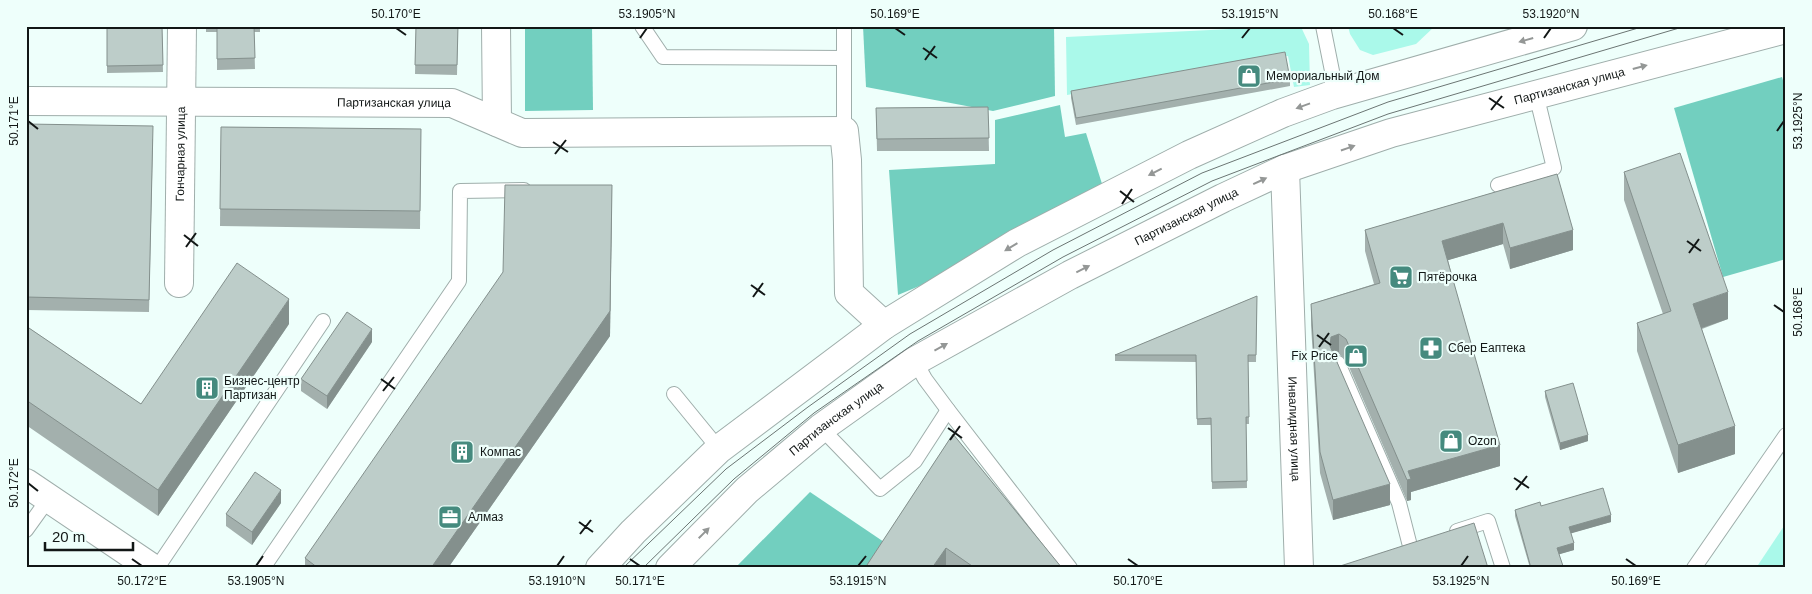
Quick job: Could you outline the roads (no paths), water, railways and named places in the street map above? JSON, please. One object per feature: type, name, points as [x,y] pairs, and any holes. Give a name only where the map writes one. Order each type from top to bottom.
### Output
[{"type":"street","name":"Гончарная улица","points":[[179,283],[183,102],[182,26]]},
{"type":"street","points":[[496,26],[497,122]]},
{"type":"street","points":[[600,568],[632,532],[719,449],[884,325],[1017,243],[1188,155],[1283,113],[1332,95],[1573,26]]},
{"type":"street","name":"Партизанская улица","points":[[670,568],[747,490],[821,428],[915,361],[1070,275],[1223,198],[1286,169],[1391,133],[1786,29]]},
{"type":"street","name":"Партизанская улица","points":[[26,101],[452,103],[522,133],[844,131]]},
{"type":"street","points":[[844,131],[847,160],[849,293],[884,325]]},
{"type":"street","name":"Инвалидная улица","points":[[1286,169],[1299,568]]},
{"type":"street","points":[[26,483],[152,568]]},
{"type":"lane","points":[[642,26],[663,58],[844,58]]},
{"type":"lane","points":[[844,26],[844,131]]},
{"type":"lane","points":[[1323,26],[1332,71],[1332,95]]},
{"type":"lane","points":[[1498,185],[1554,168],[1536,94]]},
{"type":"lane","points":[[263,568],[459,281],[460,191],[536,190]]},
{"type":"lane","points":[[157,568],[323,321]]},
{"type":"lane","points":[[915,361],[925,379],[948,410],[1070,568]]},
{"type":"lane","points":[[1338,363],[1398,503],[1410,546]]},
{"type":"lane","points":[[674,394],[719,449]]},
{"type":"lane","points":[[821,428],[880,489],[915,461],[948,410]]},
{"type":"lane","points":[[1694,568],[1786,435]]},
{"type":"lane","points":[[26,530],[49,498]]},
{"type":"lane","points":[[1445,535],[1488,521],[1503,568]]},
{"type":"tram line","points":[[623,568],[726,469],[808,407],[910,334],[1053,250],[1202,173],[1388,102],[1645,26]]},
{"type":"tram line","points":[[643,568],[734,479],[814,413],[918,341],[1063,257],[1212,181],[1388,114],[1686,26]]},
{"type":"place","name":"Мемориальный Дом","points":[[1249,76]]},
{"type":"place","name":"Пятёрочка","points":[[1401,277]]},
{"type":"place","name":"Сбер Еаптека","points":[[1431,348]]},
{"type":"place","name":"Fix Price","points":[[1356,356]]},
{"type":"place","name":"Бизнес-центр Партизан","points":[[207,388]]},
{"type":"place","name":"Ozon","points":[[1451,441]]},
{"type":"place","name":"Компас","points":[[462,452]]},
{"type":"place","name":"Алмаз","points":[[450,517]]}]
